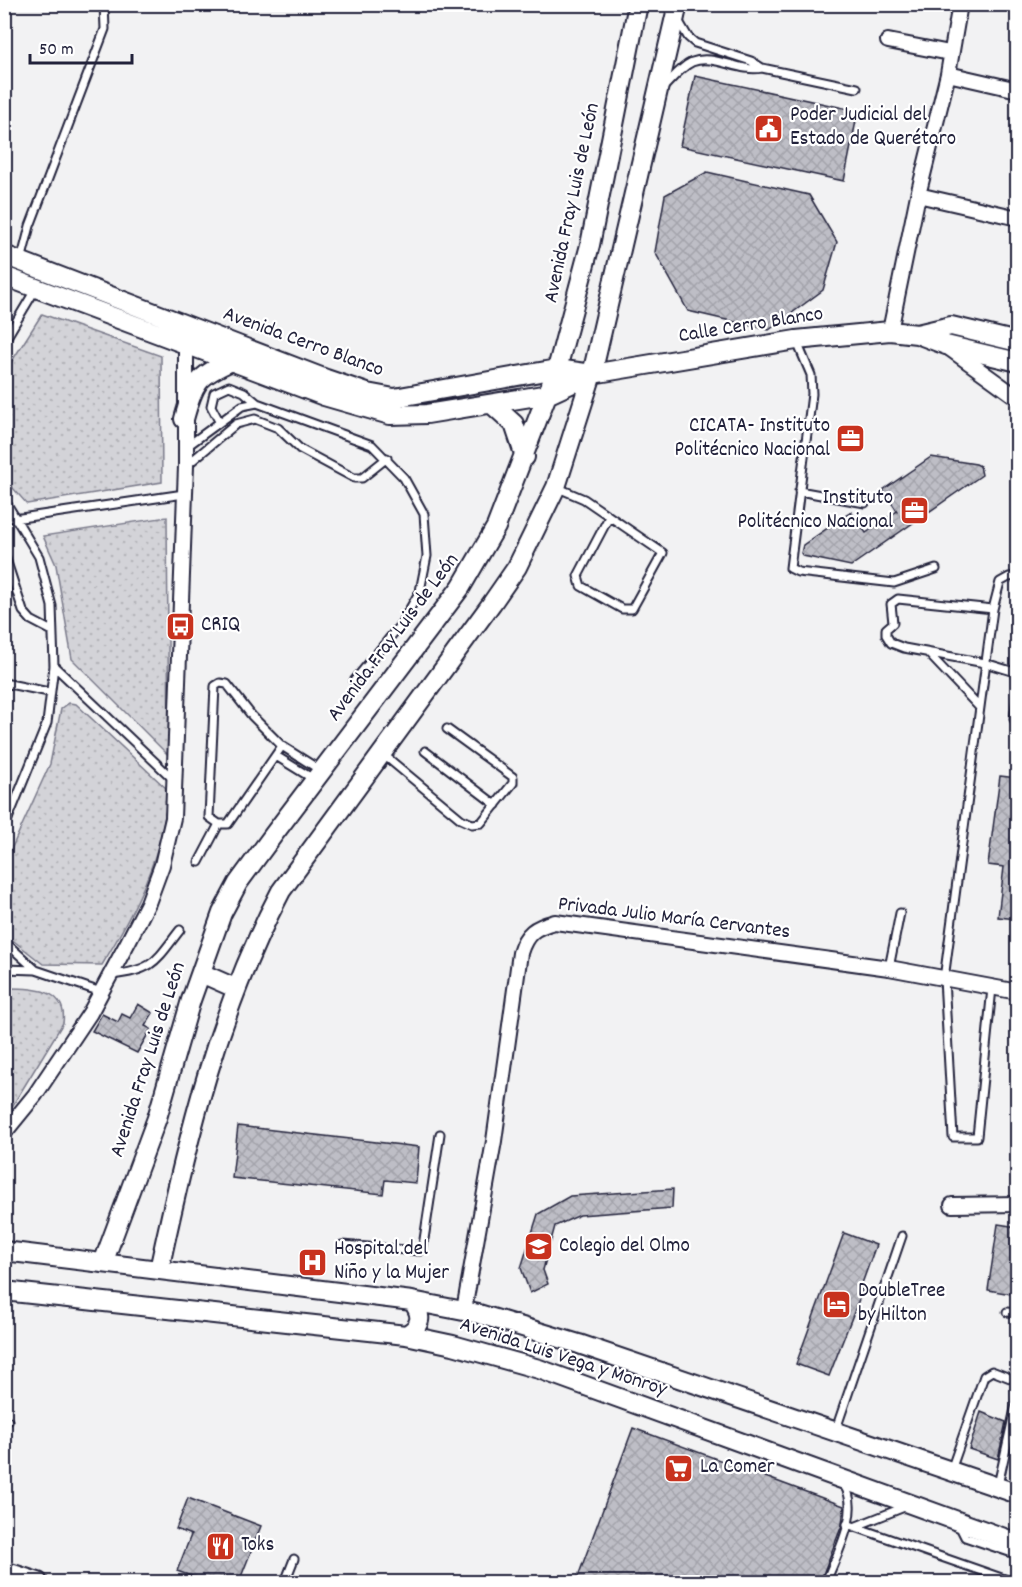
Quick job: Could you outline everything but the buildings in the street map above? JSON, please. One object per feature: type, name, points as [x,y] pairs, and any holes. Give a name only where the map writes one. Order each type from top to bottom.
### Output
[{"type":"main road","name":"Avenida Fray Luis de León","points":[[103,1263],[157,1118],[190,1000],[222,913],[238,883],[476,566],[496,527],[525,457],[557,369],[590,244],[638,4]]},
{"type":"main road","points":[[159,1270],[177,1183],[208,1065],[254,942],[281,891],[517,567],[556,487],[592,374],[677,10]]},
{"type":"main road","name":"Avenida Cerro Blanco","points":[[13,258],[367,393],[394,398],[413,396],[557,369],[592,374]]},
{"type":"main road","name":"Avenida Cerro Blanco","points":[[4,276],[366,410],[390,415],[427,414],[549,394],[592,374]]},
{"type":"main road","name":"Calle Cerro Blanco","points":[[916,334],[951,326],[1017,342]]},
{"type":"main road","name":"Calle Cerro Blanco","points":[[592,374],[796,340],[890,331],[916,334],[946,345],[1017,362]]},
{"type":"main road","points":[[184,419],[192,392],[199,380],[207,372],[232,361]]},
{"type":"main road","points":[[493,405],[514,424],[525,457]]},
{"type":"main road","points":[[201,973],[235,988]]},
{"type":"main road","name":"Avenida Luis Vega y Monroy","points":[[4,1251],[412,1301],[464,1310],[579,1344],[998,1487],[1017,1491]]},
{"type":"main road","name":"Avenida Luis Vega y Monroy","points":[[4,1291],[406,1335],[538,1369],[1017,1543]]},
{"type":"main road","points":[[406,1335],[414,1330],[420,1319],[420,1311],[412,1301]]},
{"type":"main road","points":[[4,1571],[38,1582]]},
{"type":"street","points":[[890,331],[918,195],[948,74],[960,4]]},
{"type":"street","points":[[888,41],[950,54]]},
{"type":"street","points":[[948,74],[1017,90]]},
{"type":"street","points":[[918,195],[1017,218]]},
{"type":"street","points":[[951,326],[946,345],[1017,398]]},
{"type":"street","points":[[4,1133],[35,1095],[90,1013],[148,903],[162,865],[173,818],[186,466],[184,419],[186,344]]},
{"type":"street","name":"Privada Julio María Cervantes","points":[[464,1310],[494,1142],[520,953],[524,940],[533,929],[555,922],[889,968],[1017,992]]},
{"type":"street","points":[[952,1205],[1017,1204]]},
{"type":"lane","points":[[13,258],[30,226],[105,29],[104,4]]},
{"type":"lane","points":[[677,10],[688,37],[695,43],[752,61],[762,68],[857,88]]},
{"type":"lane","points":[[657,94],[693,62],[711,61],[750,71],[762,68]]},
{"type":"lane","points":[[4,342],[37,288]]},
{"type":"lane","points":[[796,340],[811,375],[813,394],[798,491],[790,563],[792,570],[894,583],[936,569]]},
{"type":"lane","points":[[219,421],[211,406],[214,393],[229,386],[244,392],[257,403],[372,445],[404,478],[424,514],[427,556],[420,591],[401,624],[354,681]]},
{"type":"lane","points":[[184,449],[242,406],[257,403]]},
{"type":"lane","points":[[278,428],[287,414]]},
{"type":"lane","points":[[186,466],[236,424],[255,419],[278,428],[300,449],[354,477],[362,478],[387,458]]},
{"type":"lane","points":[[556,487],[584,499],[663,553],[632,609],[622,609],[581,585],[578,576],[609,517]]},
{"type":"lane","points":[[798,491],[865,503]]},
{"type":"lane","points":[[14,519],[184,494]]},
{"type":"lane","points":[[4,500],[39,557],[52,606],[54,666],[47,723],[4,829]]},
{"type":"lane","points":[[4,553],[23,611],[31,620],[52,631]]},
{"type":"lane","points":[[992,988],[977,1137],[953,1137],[944,979],[993,609],[1000,582],[1017,576]]},
{"type":"lane","points":[[993,609],[898,599],[891,604],[893,623],[886,629],[885,635],[891,643],[904,648],[985,663],[1017,673]]},
{"type":"lane","points":[[928,653],[979,707]]},
{"type":"lane","points":[[54,666],[175,781]]},
{"type":"lane","points":[[4,683],[49,692]]},
{"type":"lane","points":[[282,746],[228,824],[219,824],[209,818],[215,686],[227,684],[252,716],[282,746],[319,776]]},
{"type":"lane","points":[[1017,691],[1014,719],[1017,726]]},
{"type":"lane","points":[[382,753],[461,819],[472,824],[481,823],[513,783],[513,777],[447,729]]},
{"type":"lane","points":[[425,751],[496,805]]},
{"type":"lane","points":[[276,756],[319,776]]},
{"type":"lane","points":[[199,862],[219,824]]},
{"type":"lane","points":[[889,968],[900,913]]},
{"type":"lane","points":[[109,976],[135,973],[154,964],[180,930]]},
{"type":"lane","points":[[4,941],[36,970]]},
{"type":"lane","points":[[4,969],[36,970],[101,992]]},
{"type":"lane","points":[[342,1245],[420,1251],[423,1246],[440,1134]]},
{"type":"lane","points":[[835,1432],[902,1236]]},
{"type":"lane","points":[[1006,1312],[1017,1313]]},
{"type":"lane","points":[[951,1471],[984,1376],[992,1371],[1015,1380],[1017,1384]]},
{"type":"lane","points":[[998,1487],[1017,1395]]},
{"type":"lane","points":[[826,1582],[850,1526],[850,1494],[837,1478]]},
{"type":"lane","points":[[850,1526],[912,1504]]},
{"type":"lane","points":[[957,1521],[965,1537],[1017,1555]]},
{"type":"lane","points":[[850,1526],[1012,1582]]},
{"type":"lane","points":[[285,1582],[294,1559]]},
{"type":"shaded area","points":[[42,314],[161,356],[162,482],[27,504],[5,479],[5,372]]},
{"type":"shaded area","points":[[167,517],[169,756],[72,659],[56,565],[43,536]]},
{"type":"shaded area","points":[[69,703],[76,704],[168,790],[161,837],[146,881],[126,924],[102,965],[43,964],[5,934],[4,865],[50,764],[61,709]]},
{"type":"shaded area","points":[[5,988],[25,988],[53,996],[60,1002],[63,1023],[5,1118]]},
{"type":"place","name":"Poder Judicial del Estado de Querétaro","points":[[769,128]]},
{"type":"place","name":"CICATA- Instituto Politécnico Nacional","points":[[851,439]]},
{"type":"place","name":"Instituto Politécnico Nacional","points":[[914,511]]},
{"type":"place","name":"CRIQ","points":[[180,626]]},
{"type":"place","name":"Colegio del Olmo","points":[[538,1247]]},
{"type":"place","name":"Hospital del Niño y la Mujer","points":[[313,1262]]},
{"type":"place","name":"DoubleTree by Hilton","points":[[837,1304]]},
{"type":"place","name":"La Comer","points":[[679,1468]]},
{"type":"place","name":"Toks","points":[[220,1546]]}]
